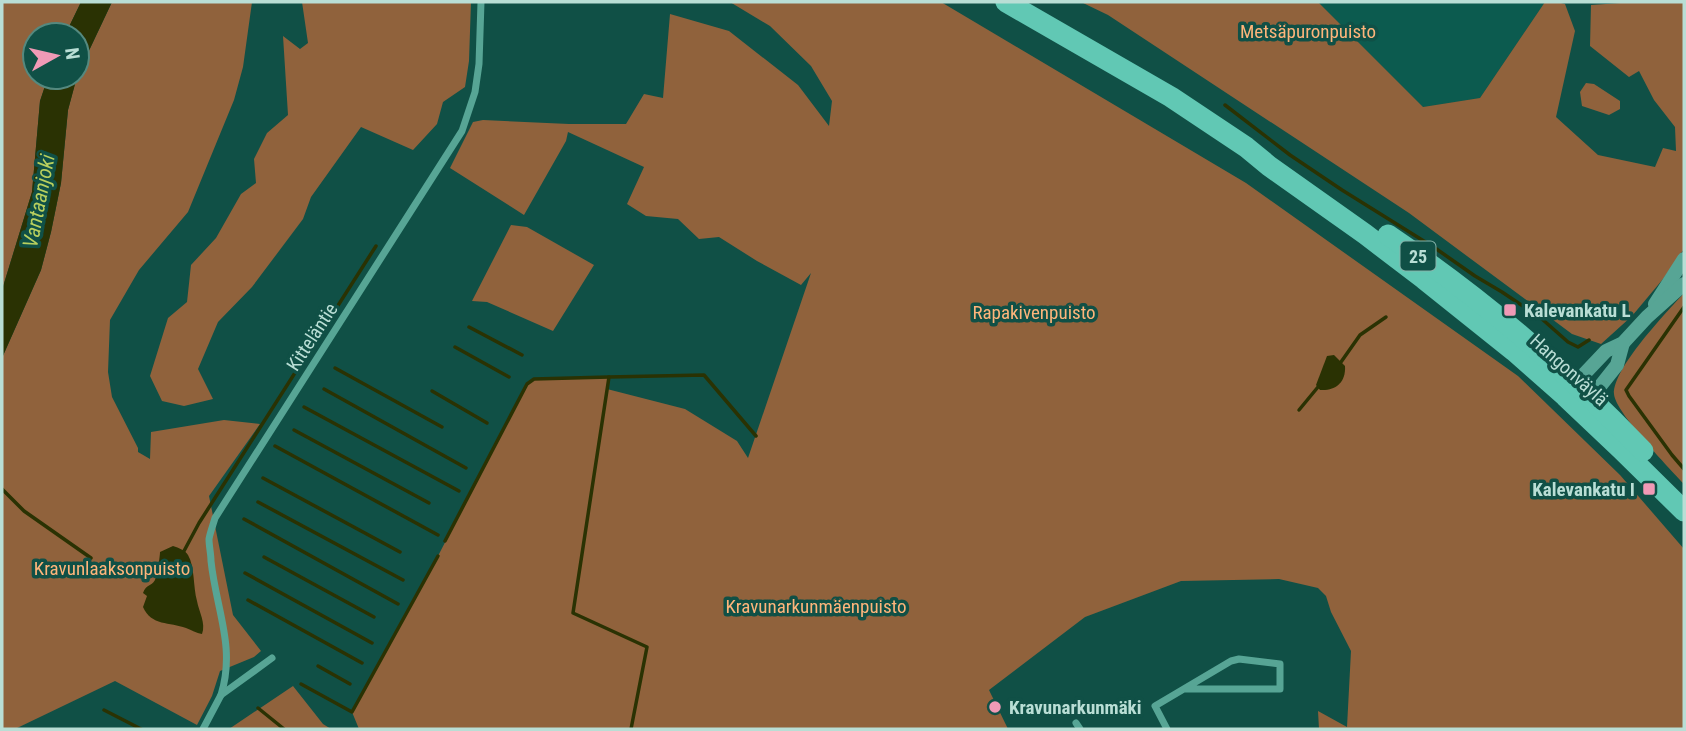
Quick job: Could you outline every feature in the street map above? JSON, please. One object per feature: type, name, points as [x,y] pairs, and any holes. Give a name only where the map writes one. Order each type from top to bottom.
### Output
[{"type":"highway","name":"Hangonväylä","points":[[1006,2],[1171,97],[1247,147],[1424,279],[1514,351],[1612,418],[1684,494]]},
{"type":"highway","name":"Hangonväylä","points":[[1578,397],[1621,449],[1684,511]]},
{"type":"main road","points":[[1647,317],[1684,259]]},
{"type":"main road","points":[[1578,397],[1606,351],[1623,343],[1684,284]]},
{"type":"main road","points":[[1578,397],[1617,365],[1623,343]]},
{"type":"street","name":"Kitteläntie","points":[[221,695],[227,677],[228,658],[213,579],[209,540],[215,518],[462,131],[475,92],[479,64],[481,2]]},
{"type":"street","points":[[203,729],[221,695],[272,658]]},
{"type":"street","points":[[1167,729],[1155,706],[1222,666],[1239,659],[1280,664],[1280,689],[1184,689]]},
{"type":"shaded area","points":[[1318,2],[1545,2],[1480,98],[1423,107]]},
{"type":"green space","points":[[2,2],[81,2],[72,21],[21,21],[21,91],[43,91],[40,101],[32,192],[2,290]]},
{"type":"green space","name":"Kravunlaaksonpuisto","points":[[112,2],[252,2],[243,67],[234,100],[188,212],[139,270],[110,320],[108,372],[112,397],[138,452],[150,459],[151,432],[224,420],[260,424],[209,496],[233,615],[261,651],[254,657],[220,671],[212,696],[197,725],[115,681],[15,729],[2,729],[2,358],[41,270],[61,183],[68,110],[73,91],[91,91],[91,46]]},
{"type":"green space","points":[[302,2],[471,2],[469,61],[465,87],[443,102],[437,124],[413,150],[361,127],[311,197],[303,219],[252,287],[218,322],[198,369],[213,399],[184,406],[162,401],[150,376],[168,318],[187,302],[191,265],[216,238],[241,194],[256,183],[254,159],[267,133],[288,115],[283,36],[300,49],[308,43]]},
{"type":"green space","name":"Rapakivenpuisto","points":[[730,2],[941,2],[1246,183],[1518,376],[1620,475],[1684,549],[1684,729],[1319,729],[1318,711],[1347,727],[1351,651],[1326,596],[1318,588],[1279,579],[1181,581],[1085,617],[989,690],[1008,729],[359,729],[352,712],[438,556],[527,384],[534,379],[609,377],[607,389],[685,409],[737,441],[748,458],[811,273],[801,285],[719,237],[699,239],[678,219],[646,216],[627,204],[644,167],[568,132],[566,141],[524,215],[450,168],[473,122],[483,120],[626,124],[644,94],[663,98],[670,14],[729,31],[798,85],[829,126],[832,101],[811,66],[770,26]]},
{"type":"green space","name":"Metsäpuronpuisto","points":[[1081,2],[1318,2],[1423,107],[1480,98],[1545,2],[1565,4],[1575,31],[1556,117],[1598,155],[1655,167],[1663,148],[1676,151],[1675,127],[1654,100],[1639,71],[1629,77],[1590,46],[1591,5],[1684,2],[1684,249],[1632,316],[1601,344],[1572,334],[1409,213],[1108,15]]},
{"type":"green space","points":[[1586,83],[1594,84],[1620,101],[1620,109],[1609,115],[1582,106],[1580,92]]},
{"type":"green space","points":[[511,225],[527,227],[594,265],[553,331],[487,302],[472,301]]},
{"type":"green space","points":[[1684,293],[1684,484],[1623,414],[1614,394],[1616,383],[1631,356]]},
{"type":"green space","points":[[293,686],[323,724],[331,729],[229,729]]},
{"type":"water","points":[[81,2],[112,2],[91,46],[91,21],[72,21]]},
{"type":"water","name":"Vantaanjoki","points":[[43,91],[73,91],[68,110],[61,183],[41,270],[2,358],[2,290],[32,192],[40,101]]},
{"type":"water","points":[[1334,355],[1345,366],[1344,377],[1335,387],[1320,390],[1316,385],[1327,356]]},
{"type":"water","points":[[173,546],[185,552],[190,560],[203,622],[202,634],[156,620],[146,613],[143,607],[147,596],[143,593],[155,580],[160,552]]},
{"type":"waterway","points":[[1225,105],[1290,155],[1502,292],[1542,319],[1568,342],[1578,347],[1589,340]]},
{"type":"waterway","points":[[184,551],[199,523],[376,246]]},
{"type":"waterway","points":[[1684,307],[1626,390],[1684,469]]},
{"type":"waterway","points":[[1341,362],[1360,335],[1386,317]]},
{"type":"waterway","points":[[469,327],[522,355]]},
{"type":"waterway","points":[[455,347],[509,377]]},
{"type":"waterway","points":[[335,368],[442,427]]},
{"type":"waterway","points":[[631,729],[647,647],[573,613],[609,377],[704,375],[756,436]]},
{"type":"waterway","points":[[445,541],[527,384],[534,379],[609,377]]},
{"type":"waterway","points":[[1299,410],[1318,387]]},
{"type":"waterway","points":[[324,389],[466,468]]},
{"type":"waterway","points":[[432,391],[487,423]]},
{"type":"waterway","points":[[304,407],[459,491]]},
{"type":"waterway","points":[[294,430],[429,503]]},
{"type":"waterway","points":[[275,446],[438,535]]},
{"type":"waterway","points":[[263,478],[400,552]]},
{"type":"waterway","points":[[2,489],[24,511],[91,558]]},
{"type":"waterway","points":[[258,502],[403,580]]},
{"type":"waterway","points":[[244,519],[398,604]]},
{"type":"waterway","points":[[301,684],[352,712],[438,556]]},
{"type":"waterway","points":[[264,557],[374,617]]},
{"type":"waterway","points":[[245,573],[372,643]]},
{"type":"waterway","points":[[248,600],[362,663]]},
{"type":"waterway","points":[[318,666],[350,684]]},
{"type":"waterway","points":[[258,708],[284,729]]},
{"type":"waterway","points":[[104,710],[141,729]]},
{"type":"place","name":"Kalevankatu L","points":[[1510,310]]},
{"type":"place","name":"Kalevankatu I","points":[[1649,489]]},
{"type":"place","name":"Kravunarkunmäki","points":[[995,707]]},
{"type":"park label","name":"Kravunarkunmäenpuisto","points":[[816,606]]}]
